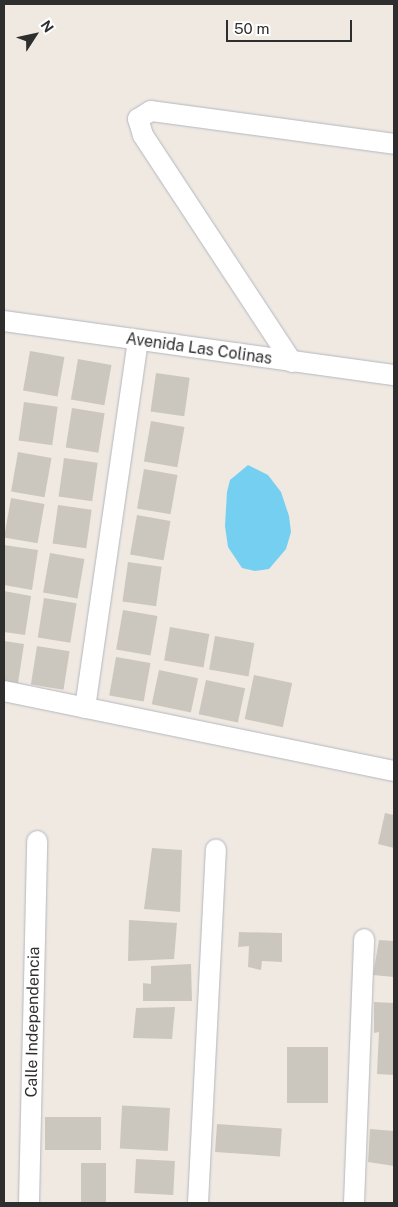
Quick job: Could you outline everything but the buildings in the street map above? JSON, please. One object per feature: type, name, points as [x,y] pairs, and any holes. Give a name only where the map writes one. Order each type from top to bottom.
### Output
[{"type":"street","points":[[292,362],[143,135],[138,119],[151,111],[394,144]]},
{"type":"street","name":"Avenida Las Colinas","points":[[4,321],[394,375]]},
{"type":"street","points":[[85,708],[138,341]]},
{"type":"street","points":[[4,691],[394,771]]},
{"type":"street","name":"Calle Independencia","points":[[29,1203],[38,841]]},
{"type":"street","points":[[198,1203],[216,849]]},
{"type":"street","points":[[354,1203],[364,939]]},
{"type":"water","points":[[248,465],[268,475],[281,492],[289,516],[291,532],[286,549],[269,569],[255,571],[242,568],[228,547],[225,526],[227,492],[230,480]]}]
